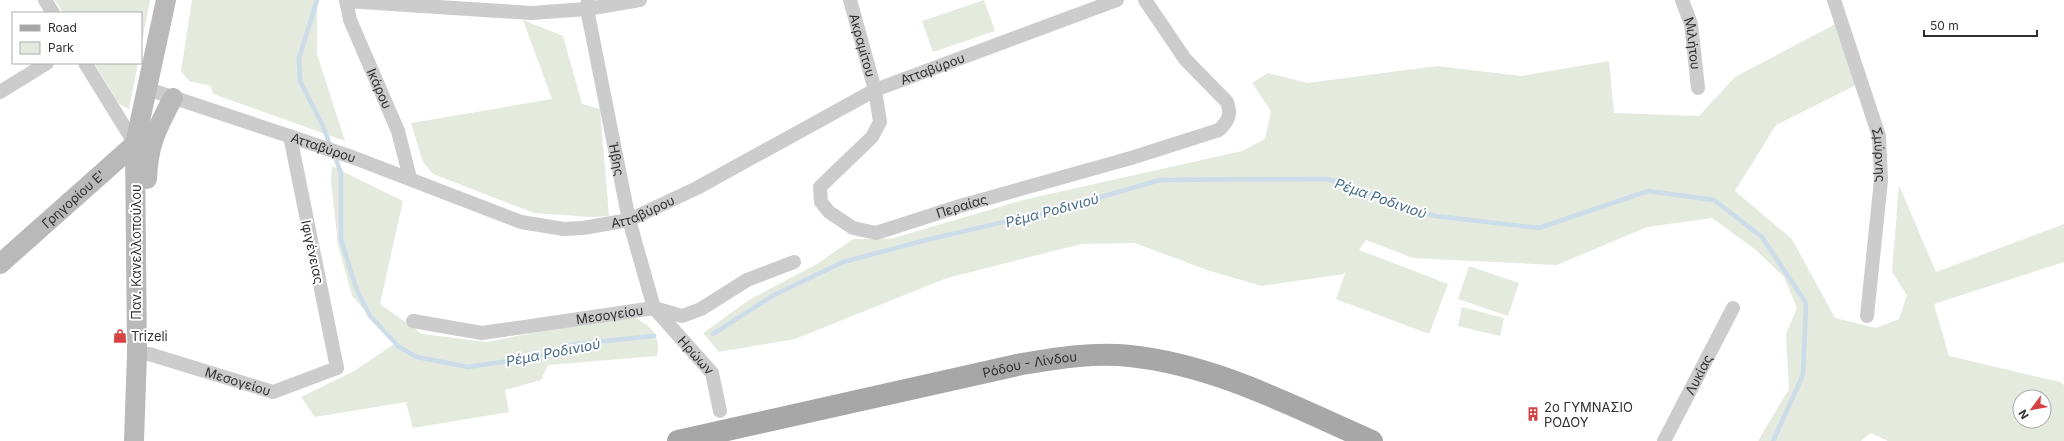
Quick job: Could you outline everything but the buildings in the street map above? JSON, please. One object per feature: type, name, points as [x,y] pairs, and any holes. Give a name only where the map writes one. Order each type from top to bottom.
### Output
[{"type":"main road","points":[[148,89],[166,0]]},
{"type":"main road","name":"Παν. Κανελλοπούλου","points":[[146,441],[143,354],[146,200],[142,145],[148,89]]},
{"type":"main road","name":"Παν. Κανελλοπούλου","points":[[142,145],[159,124],[173,98]]},
{"type":"main road","name":"Γρηγορίου Ε'","points":[[0,264],[142,145]]},
{"type":"main road","name":"Παν. Κανελλοπούλου","points":[[134,441],[143,354]]},
{"type":"main road","name":"Ρόδου - Λίνδου","points":[[678,441],[724,428],[1022,364],[1069,356],[1100,355],[1130,356],[1196,369],[1234,381],[1372,441]]},
{"type":"street","points":[[45,0],[53,12]]},
{"type":"street","points":[[346,1],[531,12],[588,4],[640,0]]},
{"type":"street","name":"Ακραμίτου","points":[[850,0],[875,90]]},
{"type":"street","name":"Ατταβύρου","points":[[148,89],[352,157],[410,178],[521,222],[564,229],[583,228],[629,220],[697,188],[875,90],[1117,0]]},
{"type":"street","name":"Περαίας","points":[[875,90],[880,122],[872,137],[820,187],[821,202],[829,212],[853,228],[876,233],[1219,130],[1227,122],[1231,111],[1227,102],[1184,59],[1145,0]]},
{"type":"street","name":"Μιλήτου","points":[[1682,0],[1691,24],[1698,88]]},
{"type":"street","name":"Σμύρνης","points":[[1834,0],[1879,136],[1881,180],[1867,316]]},
{"type":"street","name":"Ικάρου","points":[[346,1],[350,20],[398,132],[410,178]]},
{"type":"street","name":"Ήβης","points":[[588,4],[629,220],[654,308]]},
{"type":"street","points":[[0,92],[45,64]]},
{"type":"street","points":[[86,64],[142,145]]},
{"type":"street","name":"Ιφιγένειας","points":[[290,136],[337,368]]},
{"type":"street","name":"Μεσογείου","points":[[413,322],[482,333],[654,308],[682,316],[701,309],[746,280],[794,262]]},
{"type":"street","name":"Ηρώων","points":[[654,308],[712,373],[724,428]]},
{"type":"street","name":"Λυκίας","points":[[1664,441],[1733,308]]},
{"type":"street","name":"Μεσογείου","points":[[143,354],[273,392],[337,368]]},
{"type":"green space","points":[[55,0],[150,0],[142,41],[142,12],[62,12]]},
{"type":"green space","points":[[192,0],[317,0],[317,54],[345,141],[213,94],[211,86],[189,81],[181,71]]},
{"type":"green space","points":[[984,0],[995,31],[933,52],[922,21]]},
{"type":"green space","points":[[523,20],[563,36],[582,104],[600,109],[609,216],[591,217],[534,213],[433,174],[423,162],[411,123],[552,99]]},
{"type":"green space","points":[[1841,21],[1866,80],[1776,125],[1735,191],[1792,239],[1835,318],[1876,328],[1899,319],[1907,295],[1892,272],[1899,185],[1936,272],[2064,224],[2064,262],[1934,304],[1949,356],[2060,382],[2064,385],[2064,441],[1888,441],[1871,433],[1861,441],[1758,441],[1789,389],[1786,334],[1797,308],[1784,277],[1756,250],[1712,218],[1647,227],[1557,265],[1413,258],[1366,240],[1359,250],[1448,284],[1429,334],[1336,299],[1346,271],[1344,274],[1262,286],[1210,271],[1135,243],[1081,244],[947,278],[795,339],[719,352],[703,333],[749,300],[817,264],[853,239],[890,239],[1023,200],[1242,151],[1265,139],[1271,111],[1252,83],[1268,73],[1307,83],[1437,66],[1521,76],[1609,61],[1614,113],[1699,116],[1735,77]]},
{"type":"green space","points":[[95,64],[138,64],[129,109],[119,104]]},
{"type":"green space","points":[[332,166],[403,201],[380,304],[422,334],[487,342],[628,314],[652,330],[657,340],[657,356],[548,365],[541,380],[505,390],[509,412],[413,428],[406,402],[315,417],[301,397],[354,371],[394,344],[352,296],[338,245],[331,181]]},
{"type":"green space","points":[[1469,266],[1519,283],[1508,316],[1458,299]]},
{"type":"green space","points":[[1462,307],[1504,318],[1500,336],[1458,326]]},
{"type":"waterway","name":"Ρέμα Ροδινιού","points":[[317,0],[299,58],[300,81],[323,126],[331,148]]},
{"type":"waterway","name":"Ρέμα Ροδινιού","points":[[334,154],[341,173],[341,239],[356,288],[370,316],[399,347],[417,357],[468,367],[536,357],[575,344],[654,336]]},
{"type":"waterway","name":"Ρέμα Ροδινιού","points":[[713,334],[774,295],[843,262],[926,240],[1056,210],[1160,180],[1328,179],[1435,216],[1539,228],[1648,191],[1714,200],[1762,237],[1806,303],[1803,375],[1773,441]]},
{"type":"place","name":"Trizeli","points":[[120,336]]},
{"type":"place","name":"2ο ΓΥΜΝΑΣΙΟ ΡΟΔΟΥ","points":[[1533,414]]}]
